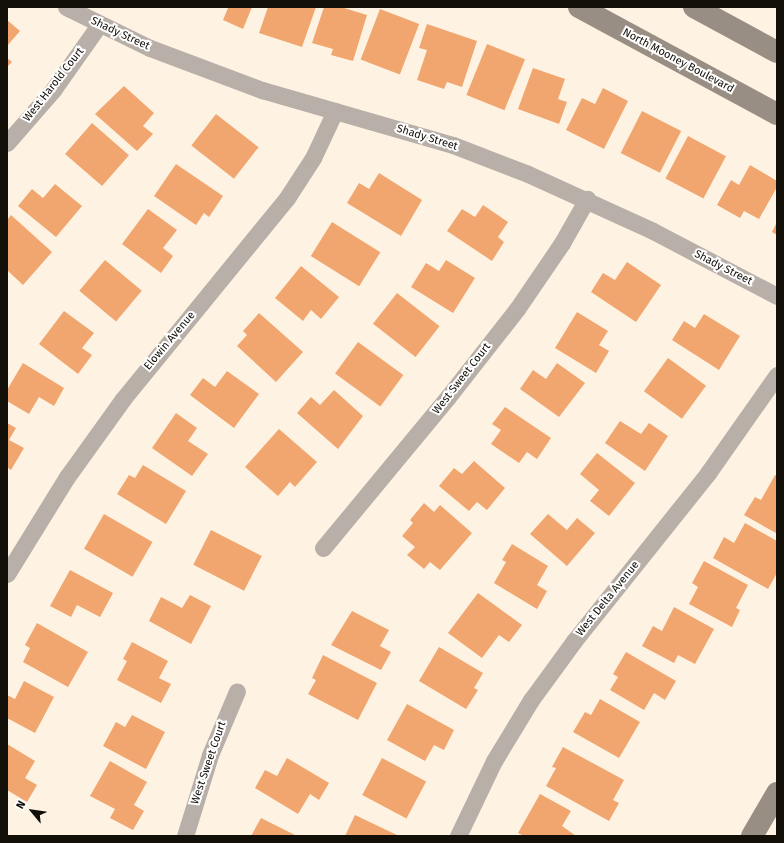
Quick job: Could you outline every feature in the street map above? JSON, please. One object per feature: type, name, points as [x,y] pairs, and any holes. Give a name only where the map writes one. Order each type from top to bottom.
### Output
[{"type":"street","name":"Shady Street","points":[[66,7],[99,25],[205,70],[262,90],[453,145],[587,199],[777,296]]},
{"type":"street","name":"North Mooney Boulevard","points":[[579,7],[777,114]]},
{"type":"street","points":[[694,7],[777,52]]},
{"type":"street","name":"West Harold Court","points":[[7,144],[53,90],[99,25]]},
{"type":"street","name":"Elowin Avenue","points":[[7,574],[66,477],[123,399],[287,198],[313,158],[335,111]]},
{"type":"street","name":"West Sweet Court","points":[[323,548],[448,397],[517,309],[562,244],[587,199]]},
{"type":"street","name":"West Delta Avenue","points":[[458,836],[494,761],[531,700],[574,642],[708,473],[777,375]]},
{"type":"street","name":"West Sweet Court","points":[[186,836],[210,755],[237,691]]},
{"type":"street","points":[[752,836],[777,793]]},
{"type":"building","points":[[226,7],[252,7],[243,29],[223,20],[228,8]]},
{"type":"building","points":[[268,7],[316,7],[302,47],[259,33]]},
{"type":"building","points":[[324,7],[341,7],[367,15],[353,61],[331,55],[333,49],[312,43]]},
{"type":"building","points":[[380,9],[419,24],[400,74],[361,59]]},
{"type":"building","points":[[7,20],[20,31],[7,46]]},
{"type":"building","points":[[427,24],[477,41],[462,87],[447,82],[444,89],[417,80],[427,50],[419,48]]},
{"type":"building","points":[[487,44],[525,59],[504,110],[466,95]]},
{"type":"building","points":[[7,58],[12,62],[7,67]]},
{"type":"building","points":[[533,68],[565,79],[558,99],[567,102],[559,124],[518,109]]},
{"type":"building","points":[[124,86],[154,113],[143,126],[153,134],[137,151],[95,114]]},
{"type":"building","points":[[603,88],[628,101],[604,149],[566,130],[582,98],[595,104]]},
{"type":"building","points":[[642,111],[681,131],[660,173],[621,153]]},
{"type":"building","points":[[216,114],[259,147],[234,179],[191,146]]},
{"type":"building","points":[[92,123],[129,155],[102,186],[65,154]]},
{"type":"building","points":[[688,136],[726,156],[703,199],[665,178]]},
{"type":"building","points":[[176,164],[223,196],[209,217],[204,213],[196,225],[154,196]]},
{"type":"building","points":[[750,165],[777,181],[777,187],[759,219],[744,211],[740,218],[717,205],[731,180],[739,185]]},
{"type":"building","points":[[379,173],[422,200],[401,236],[347,203],[359,183],[369,189]]},
{"type":"building","points":[[55,184],[82,206],[56,237],[18,206],[32,189],[43,198]]},
{"type":"building","points":[[483,205],[508,222],[498,237],[504,242],[492,261],[447,231],[462,209],[475,217]]},
{"type":"building","points":[[148,209],[177,230],[163,248],[173,256],[161,273],[122,244]]},
{"type":"building","points":[[11,215],[52,252],[23,285],[7,270],[7,220]]},
{"type":"building","points":[[332,222],[380,252],[359,286],[311,256]]},
{"type":"building","points":[[777,222],[777,235],[772,232]]},
{"type":"building","points":[[105,260],[142,291],[116,321],[79,291]]},
{"type":"building","points":[[446,260],[475,278],[453,313],[411,287],[426,263],[439,271]]},
{"type":"building","points":[[627,262],[661,285],[636,322],[591,292],[603,273],[615,280]]},
{"type":"building","points":[[301,266],[339,297],[321,319],[311,310],[303,321],[275,298]]},
{"type":"building","points":[[397,293],[440,326],[416,357],[373,324]]},
{"type":"building","points":[[64,311],[94,333],[82,348],[92,355],[78,374],[39,344]]},
{"type":"building","points":[[577,312],[608,331],[599,345],[609,351],[596,373],[555,348]]},
{"type":"building","points":[[259,313],[303,352],[276,382],[237,346],[247,335],[243,331]]},
{"type":"building","points":[[704,314],[740,336],[719,370],[672,340],[684,321],[695,328]]},
{"type":"building","points":[[358,342],[403,375],[380,406],[335,374]]},
{"type":"building","points":[[668,358],[706,386],[682,419],[644,391]]},
{"type":"building","points":[[23,363],[64,388],[54,406],[39,397],[29,414],[7,401],[7,390]]},
{"type":"building","points":[[557,363],[585,383],[559,417],[520,389],[533,370],[546,379]]},
{"type":"building","points":[[227,371],[259,394],[234,428],[190,395],[203,378],[215,387]]},
{"type":"building","points":[[334,390],[363,416],[338,449],[297,413],[311,397],[320,405]]},
{"type":"building","points":[[505,407],[551,438],[537,459],[527,452],[519,463],[491,444],[501,430],[492,424]]},
{"type":"building","points":[[176,413],[197,428],[188,441],[208,454],[192,476],[152,448]]},
{"type":"building","points":[[620,421],[641,434],[649,423],[668,436],[645,471],[605,443]]},
{"type":"building","points":[[7,423],[16,428],[9,440],[24,448],[11,470],[7,467]]},
{"type":"building","points":[[279,429],[317,462],[295,487],[290,482],[278,496],[245,467]]},
{"type":"building","points":[[597,453],[635,483],[609,516],[590,501],[599,490],[580,474]]},
{"type":"building","points":[[474,461],[505,488],[487,510],[477,502],[469,511],[439,486],[454,468],[462,474]]},
{"type":"building","points":[[143,465],[186,491],[166,524],[117,494],[129,475],[135,478]]},
{"type":"building","points":[[775,475],[777,476],[776,533],[744,515],[755,497],[761,500]]},
{"type":"building","points":[[424,503],[434,512],[440,505],[472,533],[440,570],[430,562],[424,569],[407,555],[415,547],[402,536],[413,523],[410,520]]},
{"type":"building","points":[[104,514],[152,542],[132,577],[84,549]]},
{"type":"building","points":[[548,514],[567,530],[577,518],[595,533],[567,566],[530,534]]},
{"type":"building","points":[[745,523],[777,541],[777,573],[768,589],[713,558],[724,537],[734,543]]},
{"type":"building","points":[[211,530],[262,556],[244,591],[193,565]]},
{"type":"building","points":[[512,544],[548,566],[537,585],[547,591],[537,609],[494,583],[506,562],[502,560]]},
{"type":"building","points":[[704,561],[748,585],[736,608],[740,610],[732,627],[689,604],[698,587],[692,583]]},
{"type":"building","points":[[70,570],[113,593],[100,617],[77,605],[71,617],[50,606]]},
{"type":"building","points":[[478,593],[522,625],[509,642],[499,635],[482,658],[448,633]]},
{"type":"building","points":[[190,595],[211,606],[191,644],[149,621],[161,597],[182,608]]},
{"type":"building","points":[[674,607],[714,629],[695,664],[678,655],[674,663],[642,646],[653,626],[662,631]]},
{"type":"building","points":[[352,611],[389,630],[380,646],[391,652],[381,670],[331,645]]},
{"type":"building","points":[[37,623],[88,652],[68,687],[23,662],[30,648],[25,645]]},
{"type":"building","points":[[132,642],[168,661],[159,678],[171,684],[161,703],[117,680],[127,661],[123,659]]},
{"type":"building","points":[[439,647],[483,673],[474,688],[478,690],[466,709],[419,681]]},
{"type":"building","points":[[626,652],[676,681],[665,700],[654,693],[644,710],[610,690],[618,677],[613,674]]},
{"type":"building","points":[[323,655],[377,683],[358,720],[308,694],[316,680],[312,678]]},
{"type":"building","points":[[24,681],[54,697],[35,733],[7,718],[7,695],[15,699]]},
{"type":"building","points":[[600,699],[640,722],[619,758],[573,732],[585,712],[591,715]]},
{"type":"building","points":[[407,704],[454,730],[444,750],[434,745],[425,761],[387,740]]},
{"type":"building","points":[[132,715],[165,732],[146,769],[103,746],[116,722],[125,727]]},
{"type":"building","points":[[7,744],[35,761],[25,778],[37,785],[27,802],[7,790]]},
{"type":"building","points":[[563,747],[624,780],[613,800],[619,803],[609,821],[546,786],[556,768],[552,767]]},
{"type":"building","points":[[287,758],[329,783],[319,800],[310,794],[298,814],[255,788],[265,770],[277,776]]},
{"type":"building","points":[[382,758],[426,781],[406,819],[362,795]]},
{"type":"building","points":[[110,761],[147,782],[134,805],[144,811],[133,830],[110,818],[115,809],[90,796]]},
{"type":"building","points":[[540,794],[571,811],[562,826],[576,836],[524,836],[518,833]]},
{"type":"building","points":[[355,815],[399,836],[345,836]]},
{"type":"building","points":[[261,818],[297,836],[251,836]]}]
